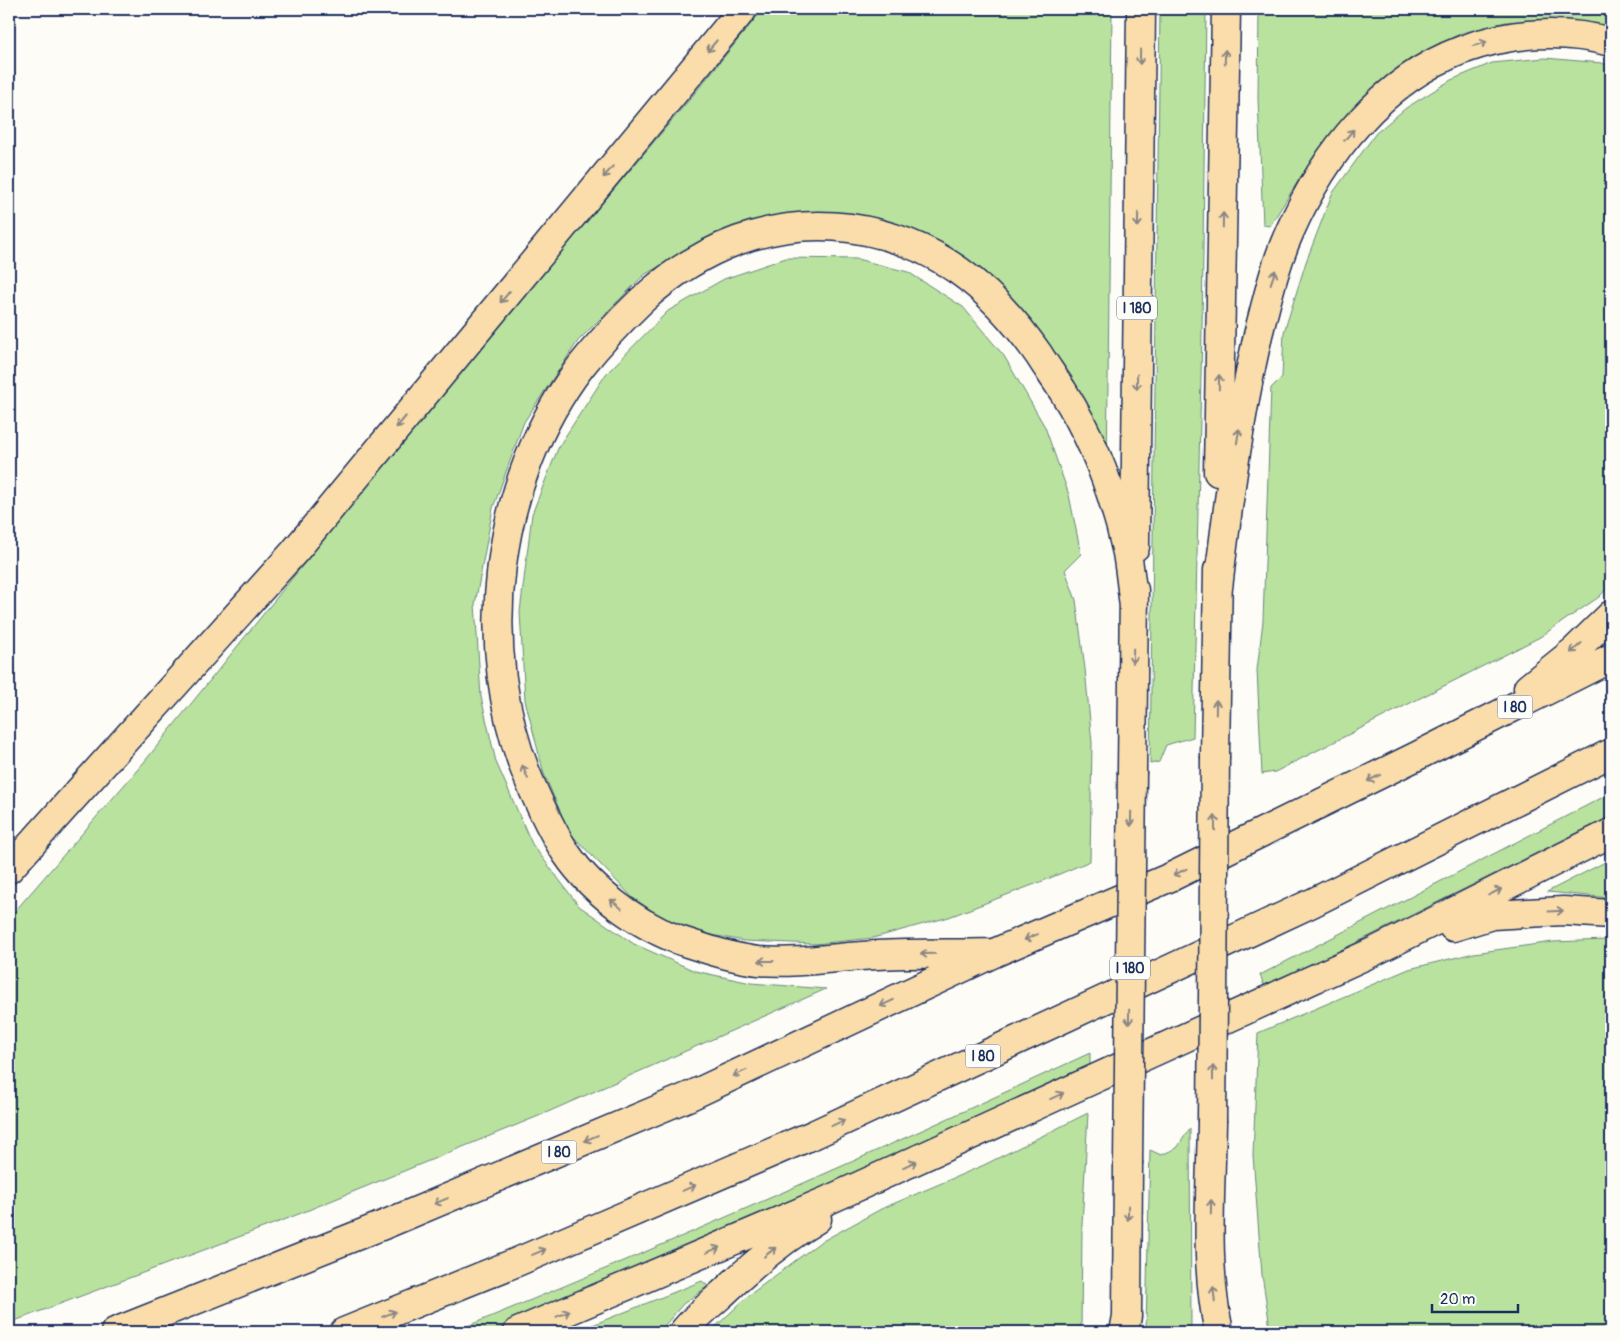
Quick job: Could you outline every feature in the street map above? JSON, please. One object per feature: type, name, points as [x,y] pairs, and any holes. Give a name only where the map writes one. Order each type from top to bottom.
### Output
[{"type":"highway","points":[[9,869],[295,551],[743,9]]},
{"type":"highway","name":"I 180","points":[[1125,1324],[1141,9]]},
{"type":"highway","points":[[1219,1332],[1210,1256],[1219,382],[1226,9]]},
{"type":"highway","points":[[1218,588],[1228,497],[1245,392],[1270,288],[1290,231],[1314,183],[1346,138],[1376,104],[1409,77],[1445,56],[1477,44],[1510,37],[1553,34],[1595,38],[1611,42]]},
{"type":"highway","points":[[994,953],[874,955],[827,960],[757,961],[694,946],[660,932],[628,914],[600,891],[569,857],[543,813],[522,762],[507,710],[498,646],[499,582],[510,519],[526,466],[549,416],[578,370],[613,327],[660,284],[710,252],[735,241],[779,229],[832,226],[868,231],[911,244],[944,260],[973,280],[1022,330],[1066,396],[1096,455],[1117,514],[1127,556],[1134,607]]},
{"type":"highway","points":[[1417,756],[1467,729],[1522,692],[1574,651],[1611,615]]},
{"type":"highway","name":"I 80","points":[[115,1332],[377,1228],[690,1096],[994,953],[1173,876],[1611,658]]},
{"type":"highway","name":"I 80","points":[[344,1332],[517,1262],[815,1134],[1312,903],[1611,753]]},
{"type":"highway","points":[[518,1332],[874,1180],[1373,952],[1611,833]]},
{"type":"highway","points":[[1373,952],[1492,915],[1563,911],[1611,914]]},
{"type":"highway","points":[[683,1332],[748,1270],[799,1230],[874,1180]]},
{"type":"green space","points":[[763,9],[1112,9],[1107,476],[1063,369],[1016,304],[964,259],[782,217],[717,234],[644,275],[578,341],[524,422],[493,508],[475,604],[481,697],[496,762],[532,844],[579,906],[634,944],[695,971],[751,983],[826,989],[541,1115],[284,1220],[9,1323],[9,918],[145,761],[406,437]]},
{"type":"green space","points":[[1160,9],[1206,9],[1202,330],[1193,737],[1166,745],[1159,762],[1150,764]]},
{"type":"green space","points":[[1259,9],[1611,9],[1611,31],[1569,21],[1506,22],[1462,33],[1410,59],[1361,99],[1300,178],[1270,226],[1263,225],[1258,98]]},
{"type":"green space","points":[[1545,58],[1602,63],[1611,67],[1611,584],[1599,597],[1540,637],[1275,772],[1262,774],[1257,670],[1263,621],[1271,388],[1282,377],[1284,332],[1306,262],[1332,194],[1376,133],[1406,108],[1451,80],[1492,63]]},
{"type":"green space","points":[[786,258],[857,259],[908,272],[963,307],[1004,356],[1045,427],[1069,495],[1081,554],[1065,570],[1076,600],[1092,743],[1090,861],[949,917],[873,938],[815,944],[744,941],[680,929],[633,898],[569,832],[544,774],[525,700],[520,612],[532,514],[559,446],[606,374],[668,311],[724,279]]},
{"type":"green space","points":[[1611,793],[1611,816],[1265,988],[1260,975]]},
{"type":"green space","points":[[1611,859],[1611,898],[1547,892]]},
{"type":"green space","points":[[1611,941],[1611,1332],[1267,1332],[1269,1320],[1262,1275],[1253,1155],[1258,1033],[1409,969],[1474,953],[1553,942]]},
{"type":"green space","points":[[1090,1053],[1090,1071],[591,1292],[491,1332],[453,1332],[773,1197]]},
{"type":"green space","points":[[1088,1113],[1082,1225],[1081,1332],[710,1332],[748,1296],[819,1243],[881,1209],[984,1165]]},
{"type":"green space","points":[[1190,1128],[1191,1332],[1146,1332],[1150,1150],[1161,1155],[1177,1148]]},
{"type":"green space","points":[[702,1281],[708,1286],[683,1304],[659,1332],[575,1332]]}]
